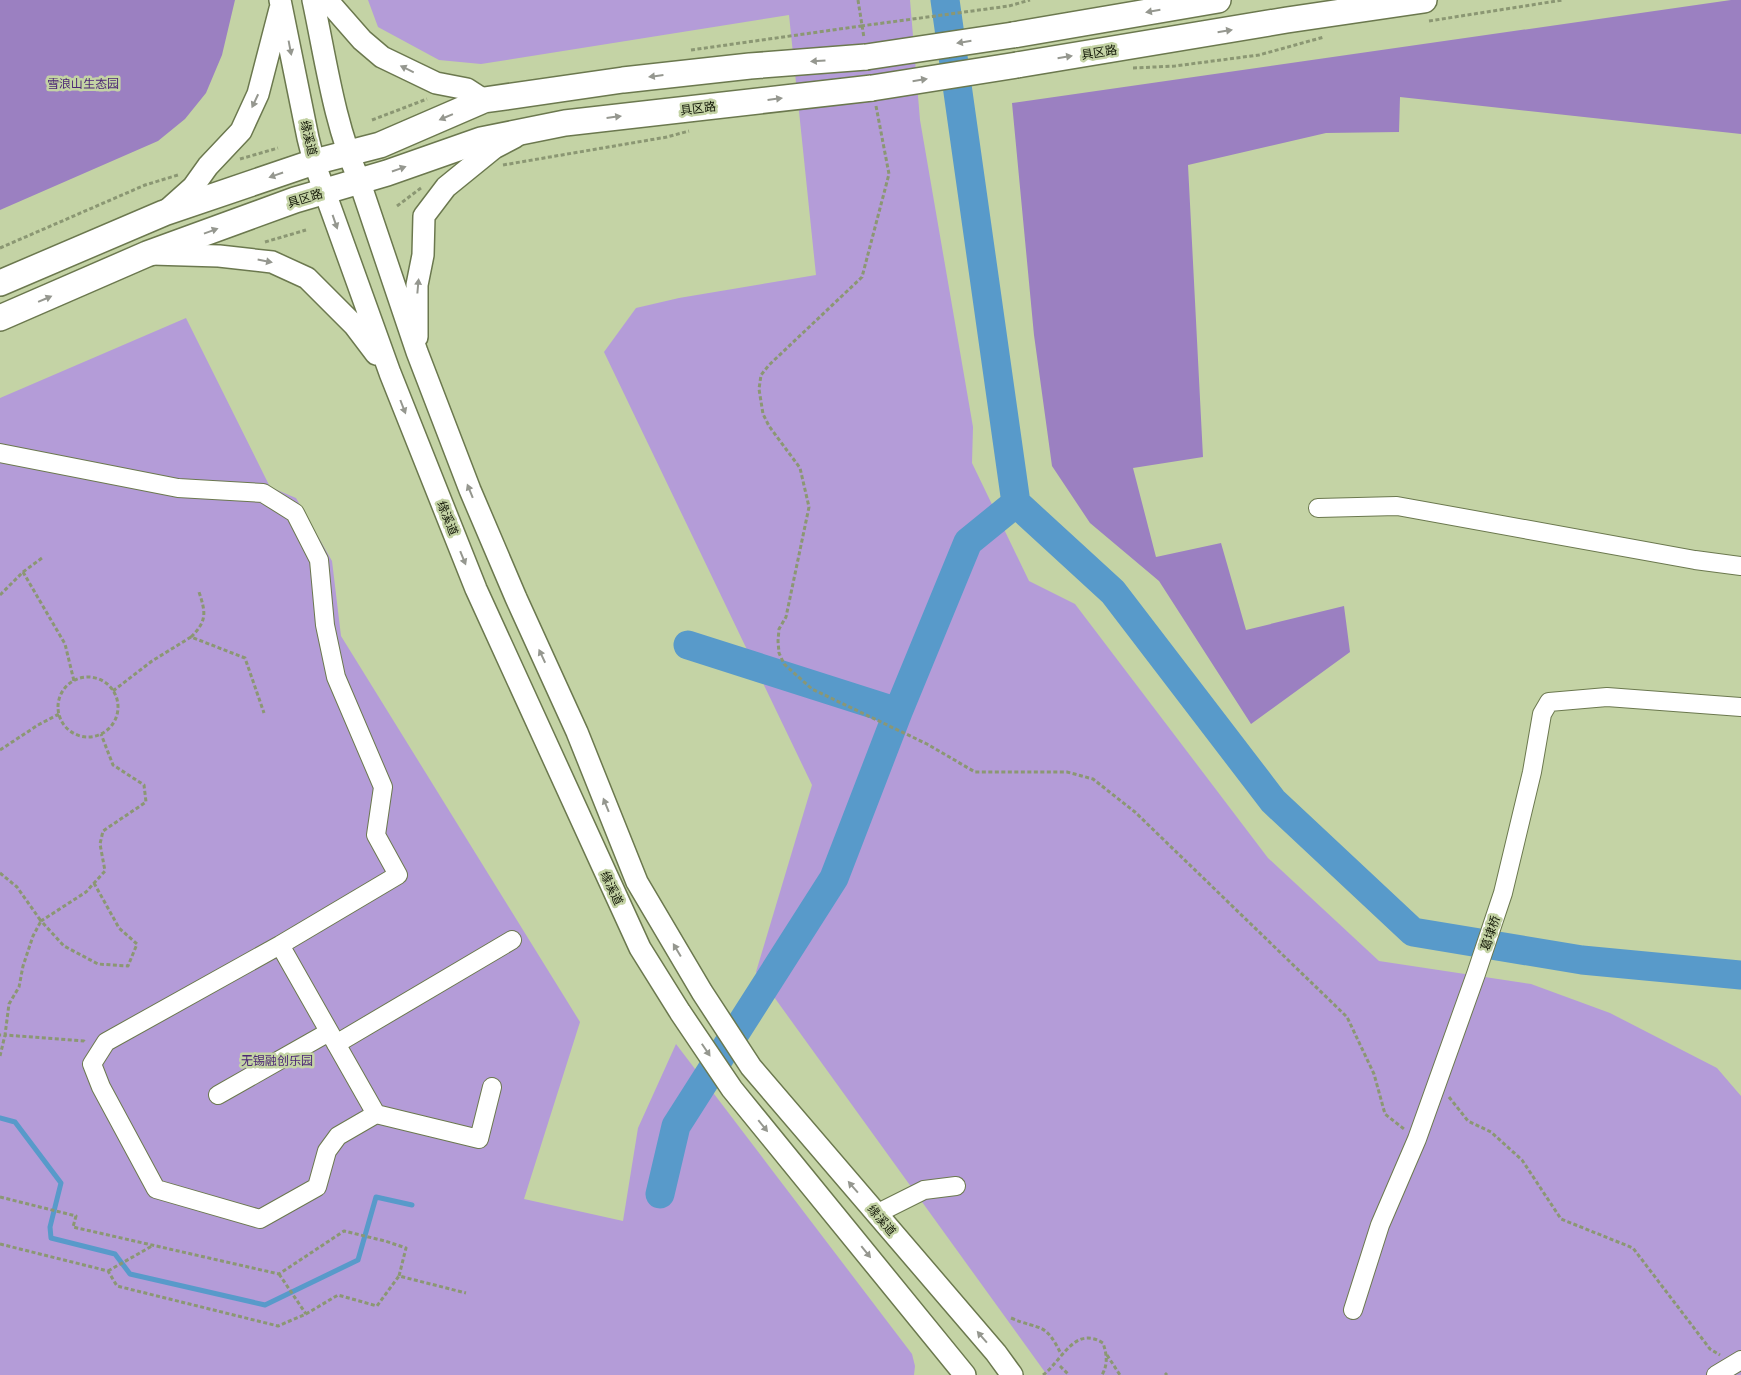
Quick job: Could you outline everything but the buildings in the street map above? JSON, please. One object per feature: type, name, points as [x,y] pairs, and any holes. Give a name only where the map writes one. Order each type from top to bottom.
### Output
[{"type":"highway","points":[[0,283],[164,213],[314,162],[380,145],[484,100],[623,80],[750,66],[865,48],[1013,35],[1218,0]]},
{"type":"highway","name":"具区路","points":[[0,318],[147,254],[295,200],[387,173],[480,140],[565,123],[873,92],[1017,65],[1287,20],[1422,11]]},
{"type":"main road","name":"缘溪道","points":[[313,0],[340,130],[347,153],[359,180],[417,352],[470,490],[516,598],[577,732],[636,882],[702,992],[751,1067],[996,1353],[1012,1375]]},
{"type":"main road","points":[[327,0],[362,40],[382,57],[436,83],[468,89],[484,100]]},
{"type":"main road","name":"缘溪道","points":[[281,2],[314,162],[390,373],[476,589],[640,948],[732,1089],[958,1373]]},
{"type":"main road","points":[[164,213],[192,187],[208,166],[241,131],[258,94],[281,2]]},
{"type":"main road","points":[[417,352],[417,286],[423,254],[424,216],[446,187],[467,169],[494,148],[528,130]]},
{"type":"main road","points":[[147,254],[253,259],[272,262],[307,278],[354,325],[390,373]]},
{"type":"street","points":[[0,453],[178,488],[263,493],[295,513],[319,560],[325,625],[336,677],[383,787],[376,835],[398,875],[280,945],[106,1042],[92,1064],[156,1189],[260,1219],[317,1187],[327,1151],[338,1136],[376,1114],[479,1139],[492,1087]]},
{"type":"street","points":[[1318,508],[1397,506],[1695,560],[1741,566]]},
{"type":"street","name":"葛埭桥","points":[[1353,1310],[1380,1225],[1438,1080],[1503,893],[1532,772],[1542,714],[1549,702],[1607,698],[1741,707]]},
{"type":"street","points":[[218,1095],[333,1038],[512,940]]},
{"type":"street","points":[[280,945],[376,1114]]},
{"type":"street","points":[[876,1214],[924,1190],[956,1186]]},
{"type":"street","points":[[1716,1375],[1738,1362]]},
{"type":"path","points":[[858,0],[865,48]]},
{"type":"path","points":[[861,26],[1009,6],[1030,0]]},
{"type":"path","points":[[1422,11],[1563,0]]},
{"type":"path","name":"具区路","points":[[1130,68],[1175,66],[1259,55],[1326,36]]},
{"type":"path","points":[[873,92],[889,174],[862,277],[768,365],[761,375],[759,389],[764,414],[769,426],[800,468],[810,508],[786,617],[779,629],[778,641],[784,664],[812,690],[927,744],[975,772],[1067,772],[1093,779],[1135,812],[1347,1017],[1374,1074],[1385,1114],[1416,1139]]},
{"type":"path","name":"具区路","points":[[499,165],[667,137],[692,130]]},
{"type":"path","points":[[0,248],[145,185],[278,148]]},
{"type":"path","points":[[397,206],[428,182]]},
{"type":"path","points":[[263,243],[306,230]]},
{"type":"path","points":[[0,595],[23,572],[42,558]]},
{"type":"path","points":[[23,572],[65,644],[74,681]]},
{"type":"path","points":[[113,690],[152,661],[191,637],[202,626],[205,610],[199,592]]},
{"type":"path","points":[[191,637],[245,658],[264,713]]},
{"type":"path","points":[[83,678],[93,678],[103,681],[113,690],[118,706],[117,716],[113,725],[101,734],[86,738],[69,730],[63,723],[59,714],[58,704],[66,687],[74,681],[83,678]]},
{"type":"path","points":[[0,750],[59,714]]},
{"type":"path","points":[[0,1056],[9,1004],[19,987],[23,966],[33,936],[41,920],[86,892],[105,871],[100,844],[103,831],[146,802],[144,785],[113,765],[101,734]]},
{"type":"path","points":[[0,873],[17,887],[41,920],[64,946],[98,964],[128,966],[137,944],[119,928],[94,883]]},
{"type":"path","points":[[0,1035],[84,1042],[99,1052]]},
{"type":"path","points":[[1438,1080],[1452,1102],[1468,1121],[1491,1132],[1522,1160],[1561,1219],[1633,1248],[1710,1349],[1738,1362]]},
{"type":"path","points":[[0,1197],[76,1216],[73,1227],[278,1274],[306,1314]]},
{"type":"path","points":[[108,1271],[117,1286],[278,1326],[306,1314],[338,1295],[377,1306],[399,1276],[406,1248],[385,1240],[344,1231],[278,1274]]},
{"type":"path","points":[[0,1244],[108,1271],[153,1246]]},
{"type":"path","points":[[399,1276],[466,1293]]},
{"type":"path","points":[[1011,1318],[1025,1324],[1040,1326],[1048,1332],[1061,1354]]},
{"type":"path","points":[[1043,1375],[1053,1368],[1061,1354],[1074,1342],[1084,1337],[1096,1338],[1103,1343],[1107,1354],[1120,1375]]},
{"type":"path","points":[[1102,1375],[1107,1365],[1107,1354]]},
{"type":"path","points":[[1060,1366],[1069,1375]]},
{"type":"green space","name":"雪浪山生态园","points":[[0,0],[235,0],[222,55],[206,93],[185,119],[158,141],[0,210]]},
{"type":"green space","points":[[368,0],[910,0],[920,120],[973,427],[972,463],[1029,581],[1075,604],[1268,858],[1379,961],[1531,984],[1610,1013],[1717,1068],[1741,1096],[1741,1375],[1047,1375],[756,972],[812,785],[604,352],[636,308],[679,298],[816,275],[789,15],[481,64],[439,60],[378,27]]},
{"type":"green space","points":[[1741,0],[1741,134],[1400,97],[1399,132],[1326,133],[1188,165],[1203,457],[1133,468],[1156,557],[1221,543],[1246,630],[1344,606],[1350,652],[1251,724],[1159,581],[1090,523],[1052,466],[1034,335],[1012,103]]},
{"type":"green space","name":"无锡融创乐园","points":[[186,318],[270,487],[296,498],[332,561],[341,636],[580,1022],[524,1199],[623,1221],[638,1128],[676,1044],[912,1354],[915,1366],[914,1375],[0,1375],[0,398]]},
{"type":"waterway","points":[[945,0],[1016,503]]},
{"type":"waterway","points":[[660,1194],[676,1126],[834,878],[898,712],[968,542],[1016,503],[1113,592],[1273,801],[1413,932],[1582,960],[1741,975]]},
{"type":"waterway","points":[[688,645],[898,712]]},
{"type":"waterway","points":[[0,1118],[15,1122],[61,1183],[50,1227],[51,1238],[115,1254],[130,1274],[265,1305],[358,1260],[376,1197],[412,1205]]}]
